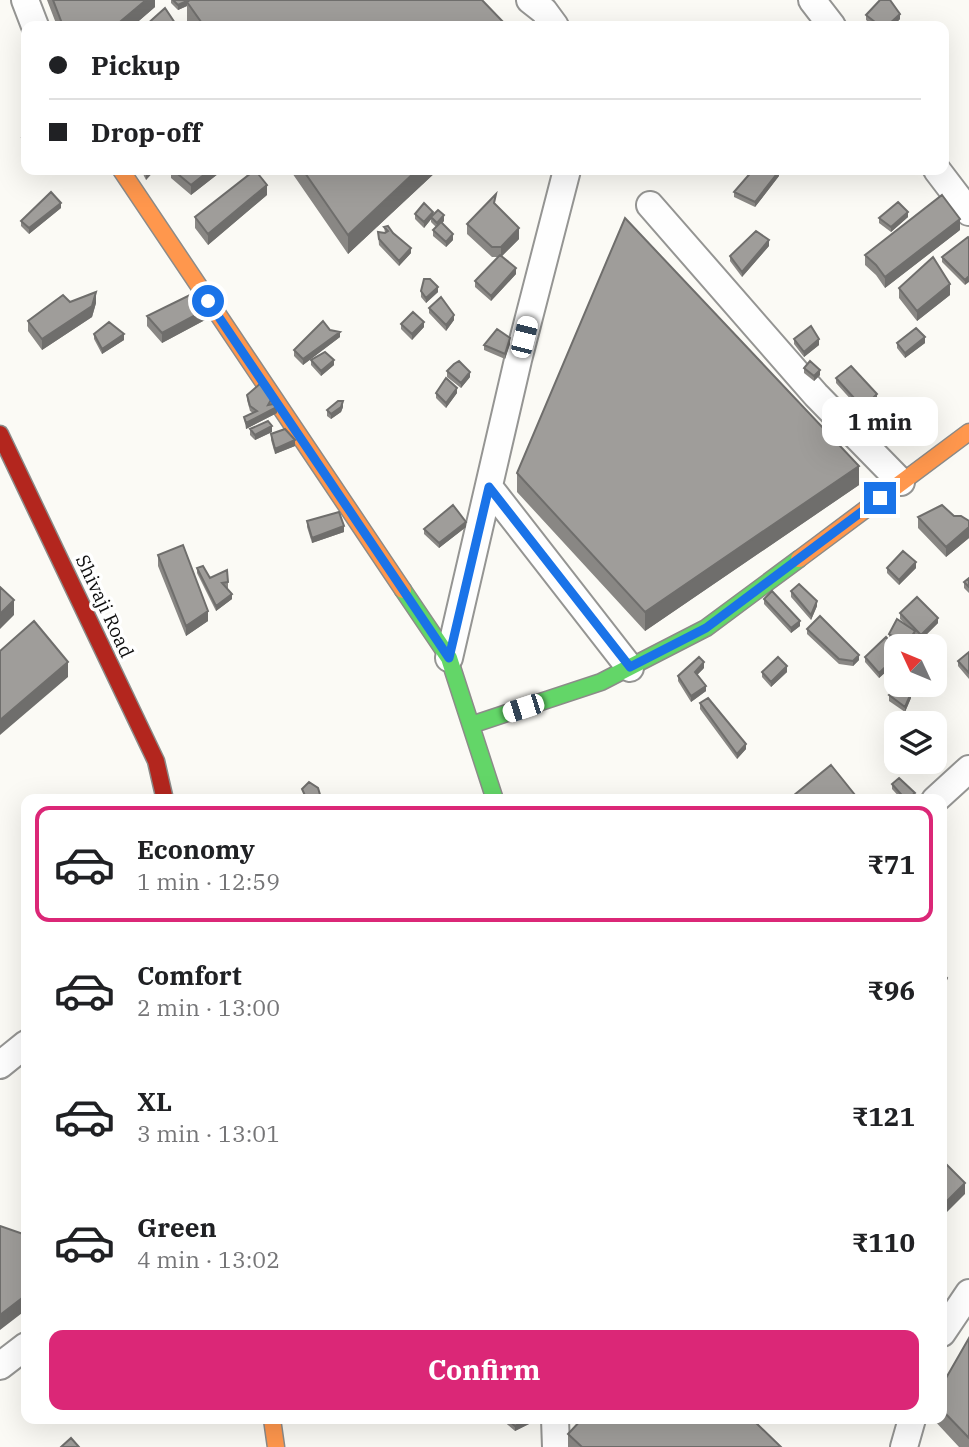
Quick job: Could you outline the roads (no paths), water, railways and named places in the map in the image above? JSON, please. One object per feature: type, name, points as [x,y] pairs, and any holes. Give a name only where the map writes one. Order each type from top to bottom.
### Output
[{"type":"street","points":[[25,0],[33,21]]},
{"type":"street","points":[[812,0],[828,21]]},
{"type":"street","points":[[124,175],[449,658],[493,794]]},
{"type":"street","points":[[449,658],[518,360],[566,175]]},
{"type":"street","points":[[941,175],[969,212]]},
{"type":"street","points":[[650,205],[816,395],[901,482]]},
{"type":"street","points":[[471,725],[601,682],[706,628],[969,432]]},
{"type":"street","name":"Shivaji Road","points":[[0,434],[156,761],[164,794]]},
{"type":"street","points":[[489,487],[630,667]]},
{"type":"street","points":[[942,794],[969,769]]},
{"type":"street","points":[[0,1065],[21,1048]]},
{"type":"street","points":[[947,1325],[969,1293]]},
{"type":"street","points":[[0,1366],[21,1350]]},
{"type":"street","points":[[273,1424],[276,1447]]},
{"type":"street","points":[[555,1424],[556,1447]]}]
